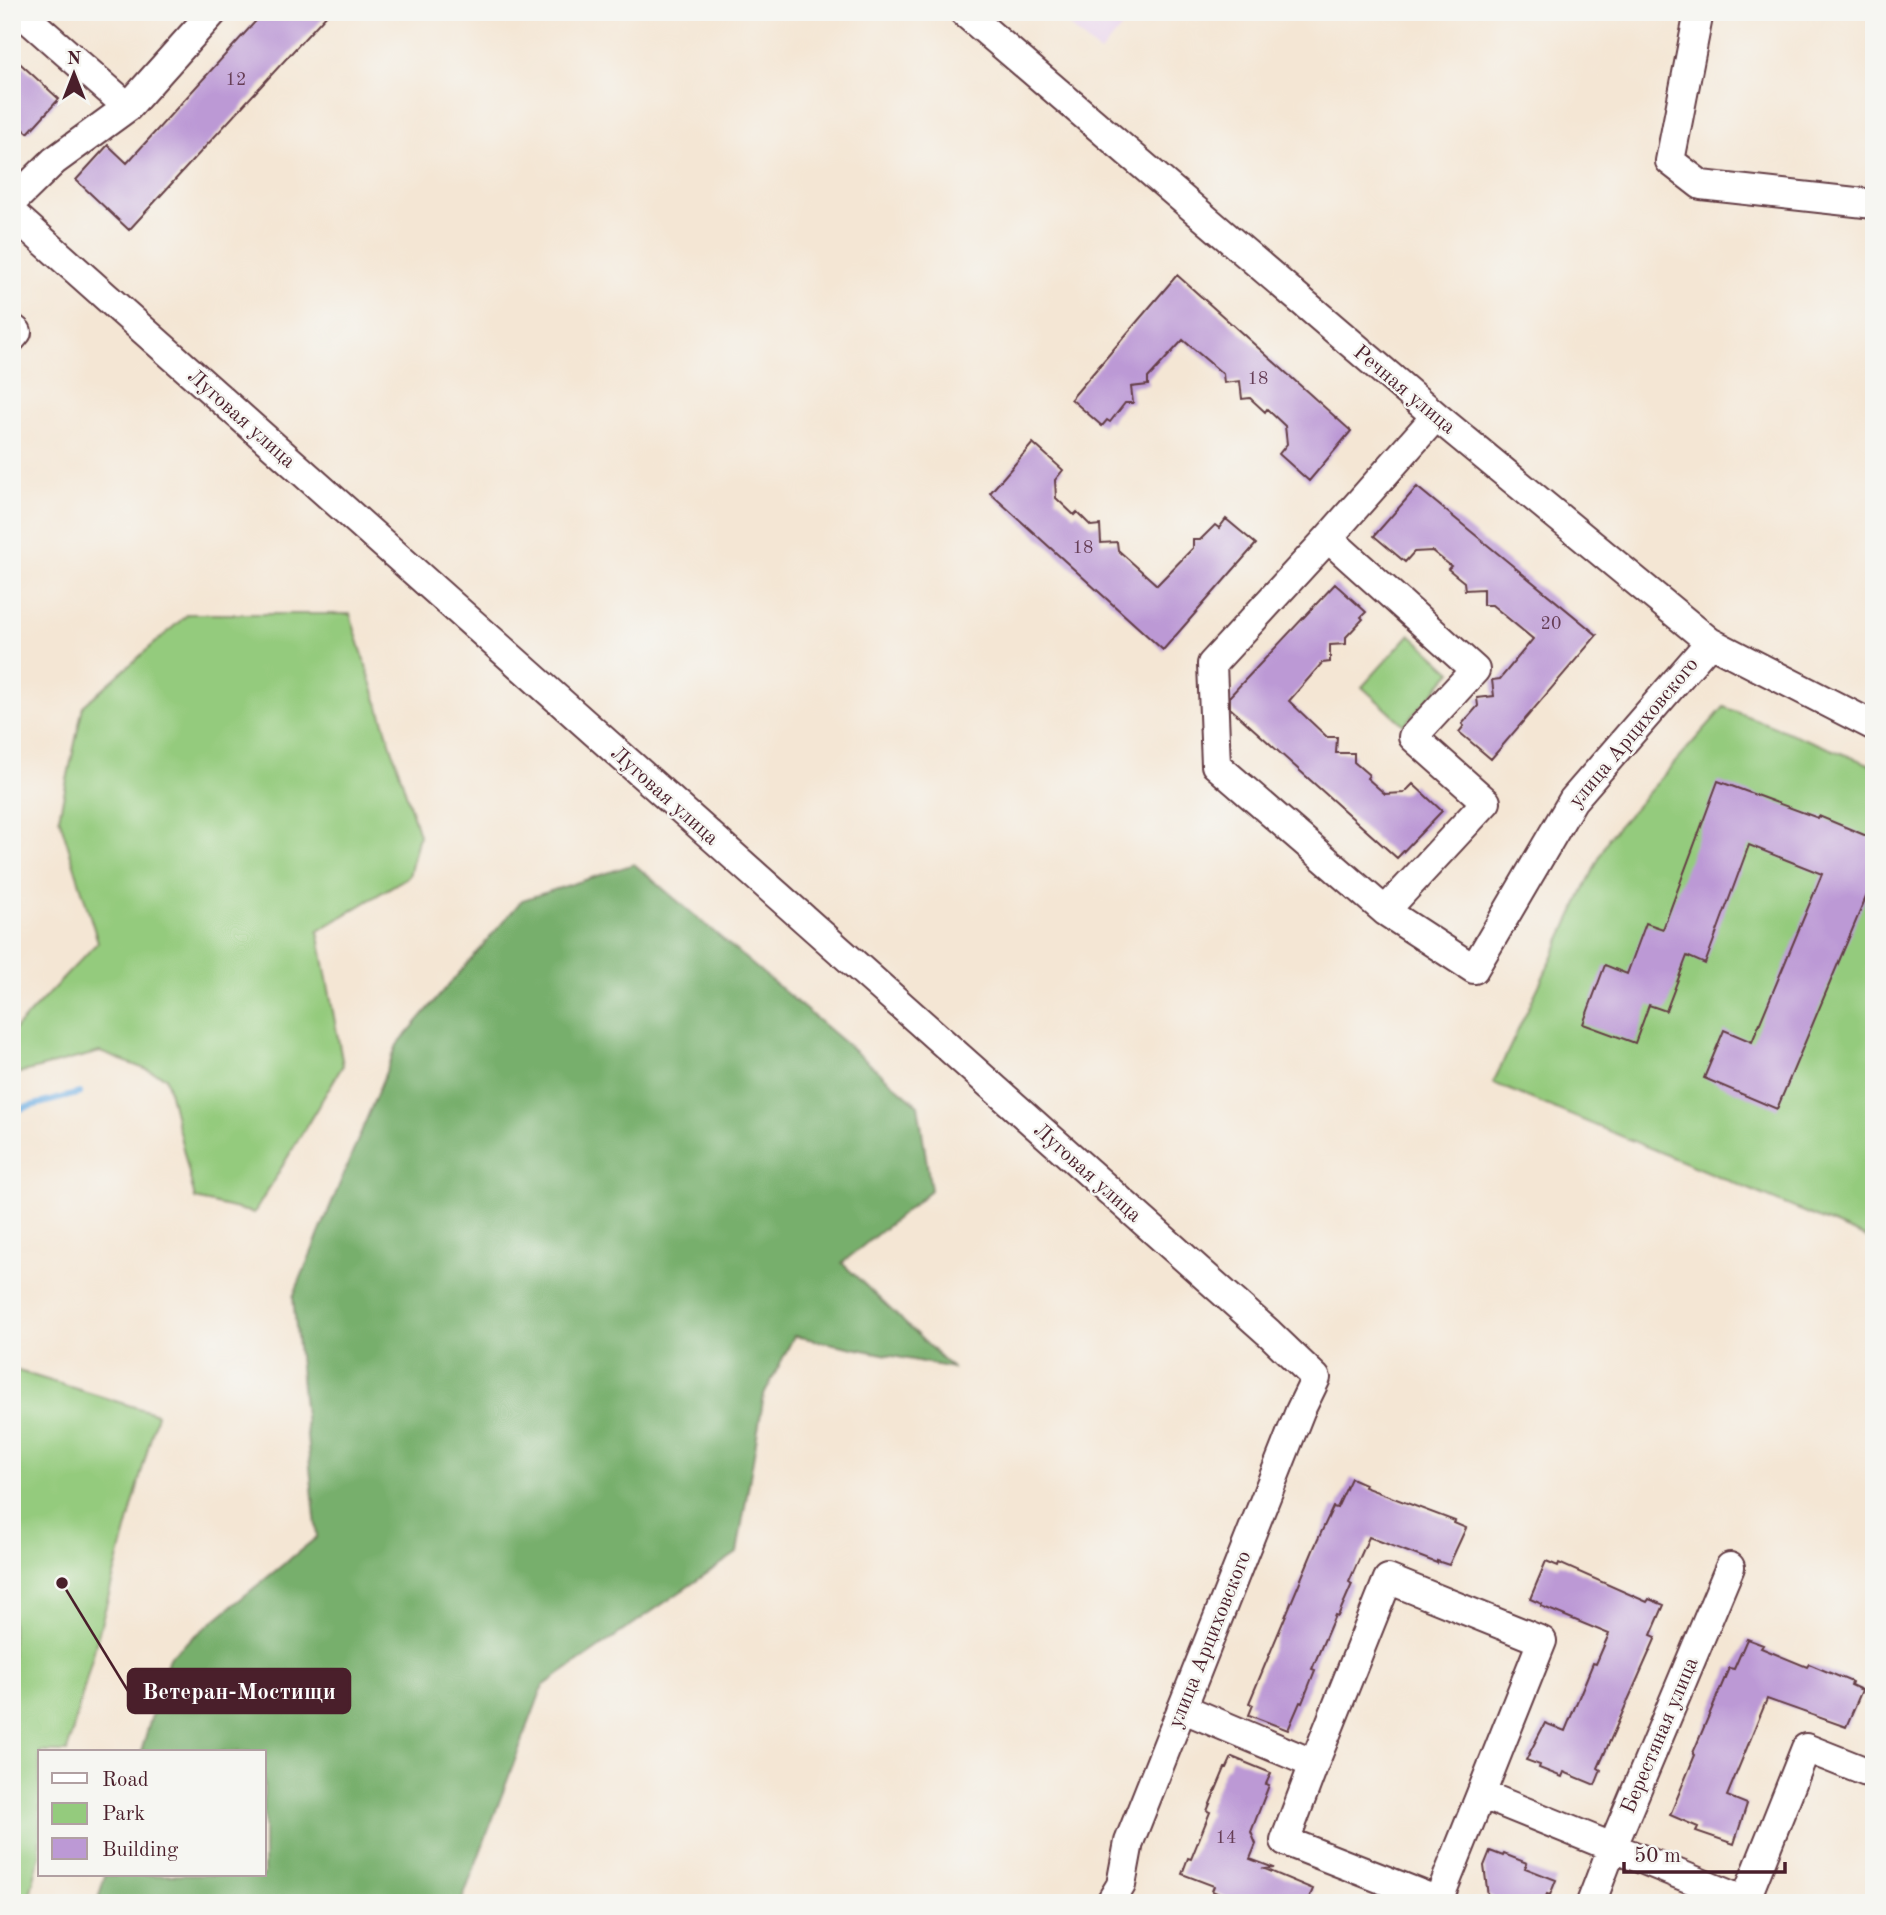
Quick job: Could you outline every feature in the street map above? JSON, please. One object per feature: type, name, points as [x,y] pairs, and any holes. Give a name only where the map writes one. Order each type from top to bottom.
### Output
[{"type":"street","points":[[20,12],[128,107]]},
{"type":"street","points":[[12,202],[54,161],[128,107],[213,12]]},
{"type":"street","name":"Речная улица","points":[[964,12],[1436,416],[1710,642],[1874,726]]},
{"type":"street","points":[[1699,12],[1670,162],[1701,185],[1874,204]]},
{"type":"street","name":"Луговая улица","points":[[12,214],[1269,1332],[1316,1378]]},
{"type":"street","points":[[12,328],[17,332],[12,338]]},
{"type":"street","points":[[1328,538],[1475,670],[1413,737],[1486,802],[1385,911],[1216,765],[1212,664],[1436,416]]},
{"type":"street","name":"улица Арциховского","points":[[1385,911],[1474,969],[1573,800],[1710,642]]},
{"type":"street","name":"улица Арциховского","points":[[1122,1897],[1129,1842],[1300,1411],[1316,1378]]},
{"type":"street","name":"Берестяная улица","points":[[1591,1903],[1730,1567]]},
{"type":"street","points":[[1388,1579],[1542,1641],[1481,1794],[1438,1901],[1285,1841],[1388,1579]]},
{"type":"street","points":[[1182,1707],[1314,1764]]},
{"type":"street","points":[[1481,1794],[1744,1902],[1807,1748],[1874,1775]]},
{"type":"shaded area","points":[[1054,12],[1135,12],[1100,53]]},
{"type":"green space","points":[[188,614],[350,614],[419,835],[409,876],[318,931],[343,1065],[254,1213],[195,1199],[166,1077],[100,1052],[12,1075],[12,1032],[98,942],[59,817],[83,706]]},
{"type":"green space","points":[[1410,634],[1452,672],[1404,725],[1362,687]]},
{"type":"green space","points":[[1724,707],[1874,766],[1874,1241],[1493,1083],[1609,837]]},
{"type":"green space","points":[[634,864],[918,1105],[931,1190],[842,1263],[952,1368],[794,1336],[764,1395],[737,1553],[543,1686],[461,1903],[97,1903],[105,1876],[266,1876],[266,1750],[142,1750],[169,1657],[317,1537],[293,1297],[397,1045],[522,900]]},
{"type":"green space","points":[[12,1369],[157,1414],[68,1750],[38,1750],[38,1863],[28,1903],[12,1903]]},
{"type":"building","points":[[264,12],[329,12],[129,230],[76,180],[108,145],[127,163]]},
{"type":"building","points":[[12,56],[59,99],[28,133],[12,119]]},
{"type":"building","points":[[1177,275],[1351,431],[1309,481],[1279,454],[1287,444],[1285,426],[1250,398],[1242,399],[1240,381],[1224,383],[1223,374],[1183,340],[1148,378],[1148,385],[1131,387],[1133,403],[1125,403],[1110,422],[1107,420],[1102,426],[1071,399]]},
{"type":"building","points":[[1033,443],[1063,470],[1055,480],[1056,498],[1074,515],[1077,512],[1091,526],[1100,525],[1101,543],[1117,542],[1118,550],[1157,585],[1193,548],[1193,540],[1200,540],[1215,525],[1219,528],[1226,519],[1256,544],[1163,650],[990,493]]},
{"type":"building","points":[[1417,487],[1597,635],[1491,759],[1459,732],[1464,726],[1462,724],[1478,706],[1477,698],[1494,696],[1492,680],[1500,679],[1533,639],[1492,605],[1483,605],[1483,589],[1465,590],[1464,582],[1448,569],[1451,566],[1432,551],[1414,552],[1405,562],[1374,536]]},
{"type":"building","points":[[1335,584],[1366,612],[1346,637],[1346,644],[1330,645],[1330,662],[1322,663],[1289,701],[1327,737],[1337,737],[1336,753],[1354,753],[1354,762],[1385,794],[1404,793],[1413,784],[1442,811],[1397,858],[1230,708],[1230,696]]},
{"type":"building","points":[[1718,781],[1818,818],[1819,816],[1874,839],[1874,878],[1777,1109],[1704,1078],[1724,1030],[1752,1042],[1822,874],[1749,845],[1705,964],[1687,956],[1666,1011],[1649,1005],[1635,1043],[1583,1024],[1605,965],[1627,974],[1646,923],[1663,929]]},
{"type":"building","points":[[1351,1478],[1365,1484],[1364,1487],[1455,1521],[1454,1523],[1466,1528],[1449,1565],[1369,1537],[1349,1582],[1352,1584],[1338,1616],[1335,1615],[1312,1669],[1315,1670],[1302,1703],[1300,1702],[1288,1730],[1249,1715],[1253,1705],[1249,1703],[1314,1548],[1333,1507],[1337,1508]]},
{"type":"building","points":[[1546,1561],[1558,1566],[1559,1563],[1647,1602],[1649,1599],[1664,1605],[1651,1635],[1656,1637],[1598,1768],[1601,1770],[1595,1785],[1564,1772],[1562,1777],[1526,1760],[1545,1723],[1565,1731],[1593,1663],[1596,1664],[1609,1634],[1530,1599]]},
{"type":"building","points":[[1747,1639],[1763,1645],[1761,1648],[1807,1667],[1809,1664],[1852,1682],[1851,1685],[1862,1690],[1846,1727],[1767,1699],[1727,1796],[1747,1804],[1734,1844],[1696,1831],[1698,1827],[1670,1815],[1729,1668],[1734,1669]]},
{"type":"building","points":[[1232,1757],[1271,1773],[1251,1832],[1256,1844],[1250,1859],[1274,1868],[1265,1869],[1313,1889],[1307,1903],[1241,1903],[1212,1891],[1214,1886],[1182,1874],[1188,1858],[1191,1859],[1210,1812],[1207,1811]]},
{"type":"building","points":[[1490,1851],[1527,1863],[1525,1868],[1556,1880],[1550,1895],[1547,1894],[1543,1903],[1504,1903],[1488,1896],[1484,1866]]},
{"type":"waterway","points":[[12,1111],[80,1093]]},
{"type":"place","name":"Ветеран-Мостищи","points":[[62,1583]]}]
